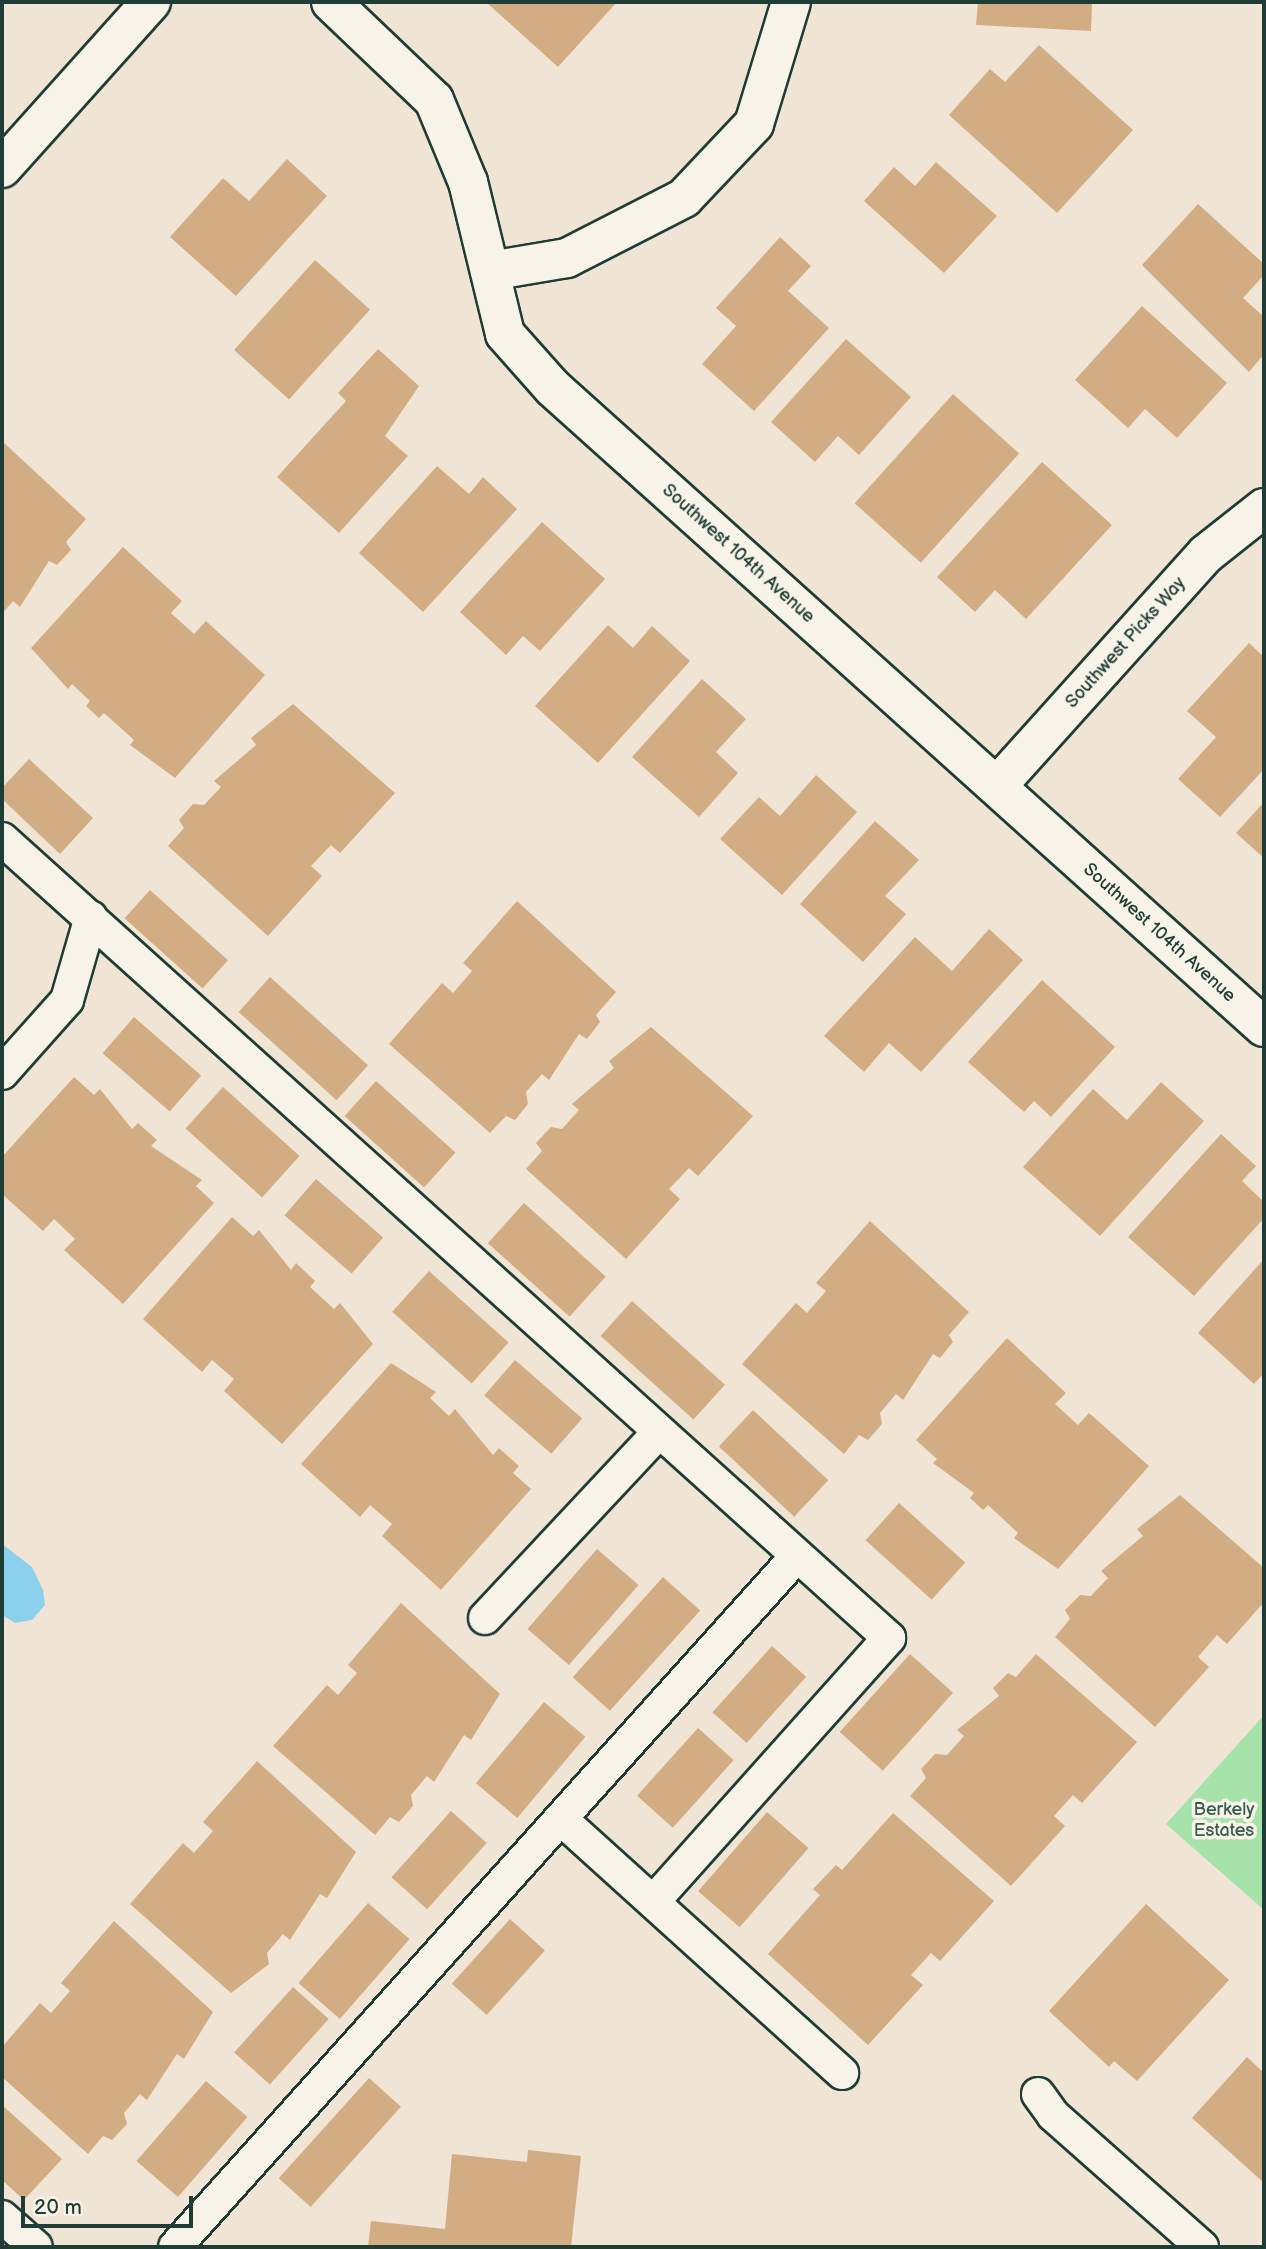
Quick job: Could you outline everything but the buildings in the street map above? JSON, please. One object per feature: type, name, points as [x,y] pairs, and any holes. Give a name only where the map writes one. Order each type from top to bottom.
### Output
[{"type":"street","points":[[2,168],[151,2]]},
{"type":"street","name":"Southwest 104th Avenue","points":[[331,2],[434,100],[455,140],[505,334],[552,388],[1264,1027]]},
{"type":"street","points":[[490,271],[567,258],[684,198],[754,124],[791,2]]},
{"type":"street","name":"Southwest Picks Way","points":[[997,786],[1206,554],[1264,508]]},
{"type":"lane","points":[[2,839],[889,1638],[653,1902]]},
{"type":"lane","points":[[2,1073],[67,1000],[91,917]]},
{"type":"lane","points":[[485,1618],[659,1432]]},
{"type":"lane","points":[[176,2247],[797,1556]]},
{"type":"lane","points":[[561,1819],[842,2073]]},
{"type":"lane","points":[[1038,2094],[1053,2115],[1202,2247]]},
{"type":"lane","points":[[2,2217],[36,2247]]},
{"type":"green space","name":"Berkely Estates","points":[[1264,1715],[1264,1910],[1166,1824]]},
{"type":"water","points":[[2,1544],[32,1567],[43,1590],[45,1605],[32,1620],[15,1623],[2,1615]]}]
